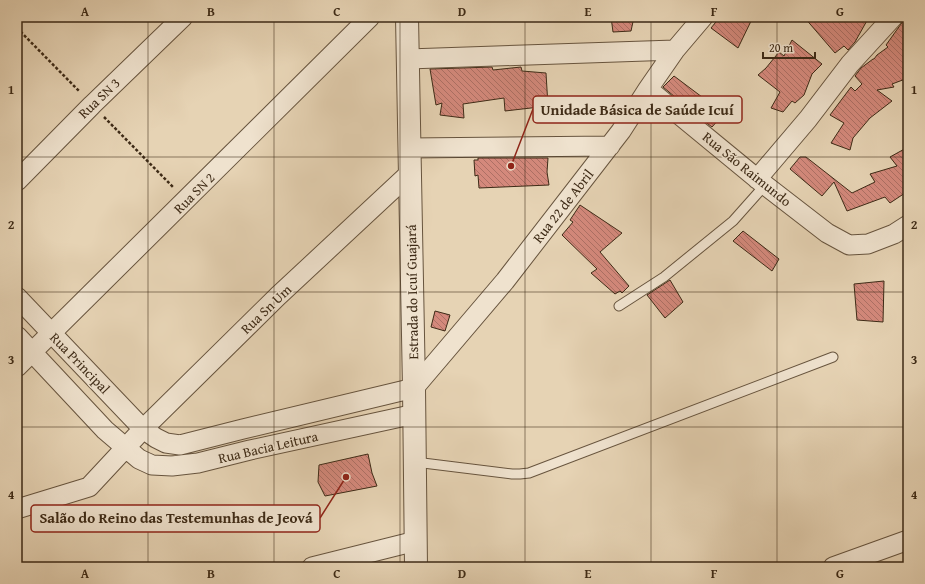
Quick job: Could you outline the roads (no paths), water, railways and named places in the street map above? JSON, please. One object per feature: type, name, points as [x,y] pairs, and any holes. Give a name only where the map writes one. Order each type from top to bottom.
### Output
[{"type":"street","name":"Rua SN 3","points":[[17,181],[92,104],[183,17]]},
{"type":"street","name":"Rua SN 2","points":[[17,368],[370,17]]},
{"type":"street","name":"Estrada do Icuí Guajará","points":[[407,17],[415,414],[416,567]]},
{"type":"street","name":"Rua 22 de Abril","points":[[414,388],[505,281],[610,146],[675,50],[703,17]]},
{"type":"street","points":[[761,182],[850,64],[893,17]]},
{"type":"street","points":[[408,59],[675,50]]},
{"type":"street","name":"Rua São Raimundo","points":[[648,89],[761,182],[827,233],[849,245],[868,244],[894,234],[908,225]]},
{"type":"street","points":[[409,148],[610,146]]},
{"type":"street","name":"Rua Sn Um","points":[[17,509],[89,487],[125,447],[278,296],[410,173]]},
{"type":"street","name":"Rua Principal","points":[[17,297],[143,429]]},
{"type":"street","name":"Rua Principal","points":[[17,336],[105,430],[125,447]]},
{"type":"street","name":"Rua Bacia Leitura","points":[[143,429],[166,443],[180,445],[414,388]]},
{"type":"street","name":"Rua Bacia Leitura","points":[[125,447],[139,459],[152,465],[172,466],[198,463],[258,448],[415,414]]},
{"type":"street","points":[[833,567],[854,564],[908,540]]},
{"type":"street","points":[[312,567],[416,541]]},
{"type":"lane","points":[[619,306],[664,277],[733,221],[761,182]]},
{"type":"lane","points":[[415,462],[512,474],[529,473],[833,357]]},
{"type":"place","name":"Unidade Básica de Saúde Icuí","points":[[511,166]]},
{"type":"place","name":"Salão do Reino das Testemunhas de Jeová","points":[[346,477]]}]
